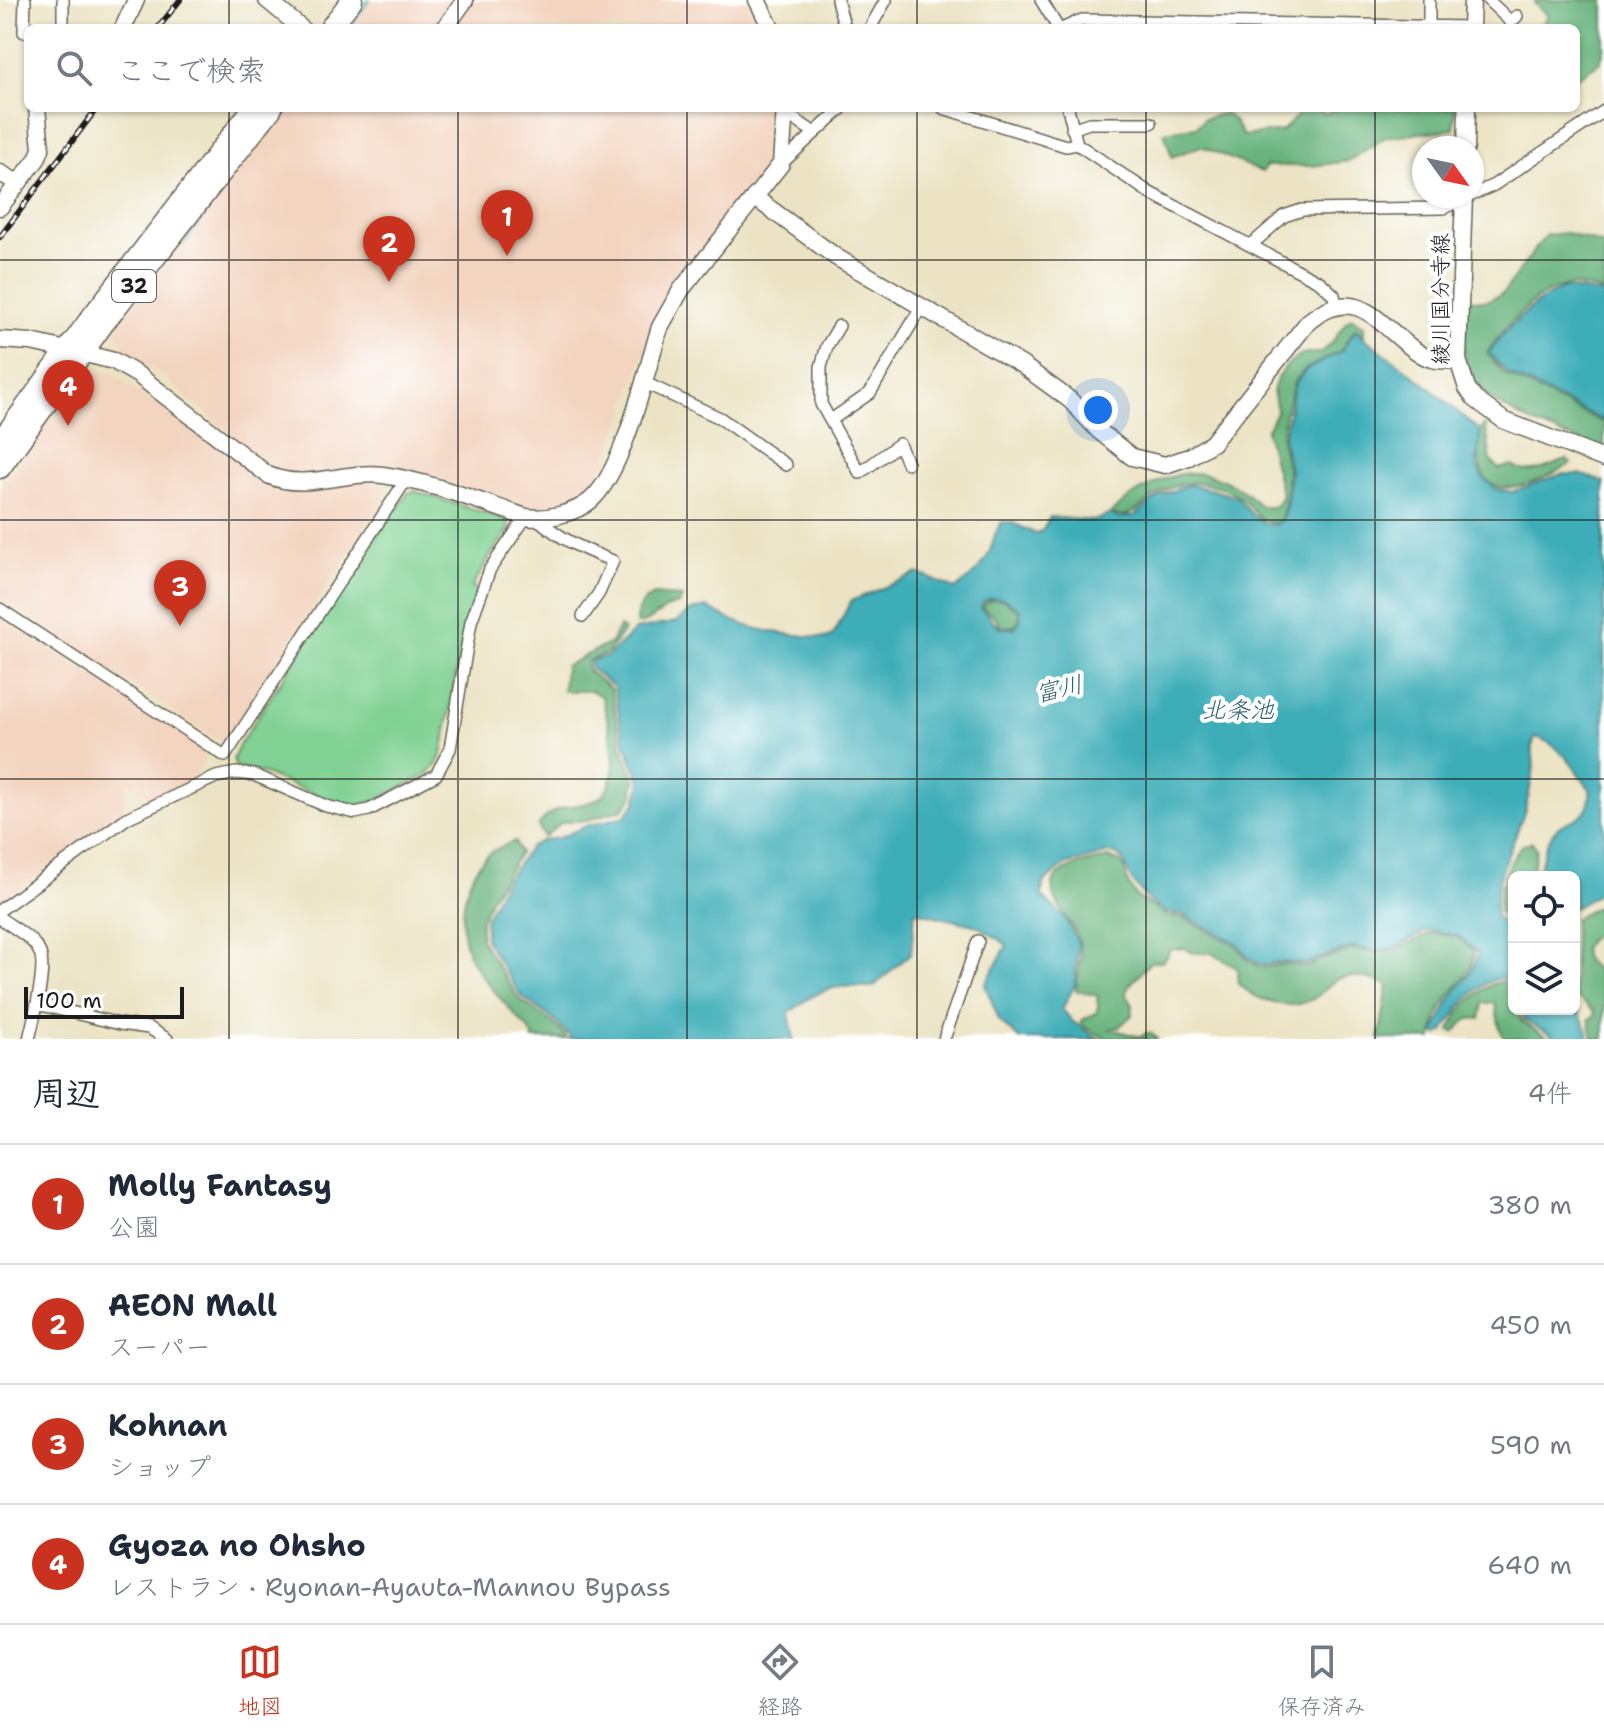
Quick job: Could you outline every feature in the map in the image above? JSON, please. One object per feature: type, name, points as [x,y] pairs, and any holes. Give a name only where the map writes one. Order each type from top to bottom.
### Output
[{"type":"highway","points":[[317,24],[334,0]]},
{"type":"highway","points":[[333,24],[352,0]]},
{"type":"highway","name":"32","points":[[0,468],[74,352],[250,112]]},
{"type":"highway","name":"32","points":[[0,442],[269,112]]},
{"type":"street","points":[[24,24],[25,0]]},
{"type":"street","points":[[63,0],[63,24]]},
{"type":"street","points":[[125,24],[136,0]]},
{"type":"street","points":[[267,0],[296,24]]},
{"type":"street","points":[[448,24],[465,0]]},
{"type":"street","points":[[757,0],[769,24]]},
{"type":"street","points":[[837,0],[844,24]]},
{"type":"street","points":[[872,24],[886,0]]},
{"type":"street","points":[[1041,0],[1058,24]]},
{"type":"street","points":[[1429,0],[1429,24]]},
{"type":"street","points":[[1471,24],[1472,0]]},
{"type":"street","points":[[1490,0],[1511,22],[1517,16]]},
{"type":"street","points":[[1072,24],[1082,20],[1313,24]]},
{"type":"street","points":[[1484,189],[1604,111]]},
{"type":"street","points":[[0,207],[37,159],[41,149],[37,112]]},
{"type":"street","points":[[781,164],[785,112]]},
{"type":"street","points":[[787,112],[815,133]]},
{"type":"street","points":[[0,910],[127,818],[216,777],[236,773],[254,775],[326,806],[355,813],[369,810],[436,775],[450,749],[471,622],[490,569],[532,518],[575,510],[598,492],[617,461],[668,310],[781,164],[838,112]]},
{"type":"street","points":[[956,112],[1066,146],[1077,144]]},
{"type":"street","points":[[1069,112],[1077,144],[1150,193],[1320,282],[1334,295],[1336,305]]},
{"type":"street","points":[[1466,136],[1467,112]]},
{"type":"street","points":[[1072,129],[1089,123],[1151,123]]},
{"type":"street","points":[[0,173],[18,183]]},
{"type":"street","points":[[754,197],[836,257],[1022,365],[1070,400],[1099,431],[1132,457],[1165,465],[1189,457],[1212,443],[1308,322],[1321,311],[1336,305],[1360,308],[1429,359],[1458,360]]},
{"type":"street","points":[[1251,245],[1284,216],[1302,210],[1444,208]]},
{"type":"street","name":"綾川国分寺線","points":[[1466,208],[1458,360],[1461,375],[1475,399],[1503,420],[1604,459]]},
{"type":"street","points":[[831,420],[870,393],[921,308]]},
{"type":"street","points":[[839,326],[827,346],[821,367],[821,404],[860,473],[899,444],[907,463]]},
{"type":"street","points":[[0,340],[31,342],[114,361],[138,375],[278,480],[299,483],[375,474],[406,480],[532,518],[578,547],[613,561],[599,593],[583,616]]},
{"type":"street","points":[[643,382],[720,418],[786,465]]},
{"type":"street","points":[[0,609],[225,756],[406,480]]},
{"type":"street","points":[[0,918],[39,950],[42,960],[29,1039]]},
{"type":"street","points":[[944,1039],[978,941]]},
{"type":"street","points":[[37,1004],[149,1028],[167,1039]]},
{"type":"shaded area","points":[[371,0],[746,0],[758,24],[354,24]]},
{"type":"shaded area","points":[[283,112],[775,112],[773,151],[768,166],[662,302],[607,461],[590,488],[580,497],[554,506],[531,507],[402,469],[365,465],[281,474],[180,393],[163,374],[127,354],[115,330]]},
{"type":"shaded area","points":[[110,372],[269,483],[283,488],[350,481],[381,482],[386,496],[226,738],[215,739],[0,598],[0,490],[82,374]]},
{"type":"shaded area","points":[[0,617],[208,751],[199,770],[199,778],[151,800],[134,785],[128,784],[119,818],[0,904]]},
{"type":"green space","points":[[1537,0],[1604,0],[1604,51],[1599,63],[1580,75],[1580,24],[1542,24],[1548,16],[1534,3]]},
{"type":"green space","points":[[1301,112],[1455,112],[1454,129],[1386,137],[1349,161],[1311,166],[1266,166],[1262,172],[1201,146],[1172,157],[1164,132],[1196,127],[1204,119],[1225,113],[1243,136],[1282,131]]},
{"type":"green space","points":[[1567,233],[1604,245],[1604,292],[1567,286],[1555,289],[1532,303],[1511,322],[1487,353],[1504,374],[1604,423],[1604,450],[1547,429],[1507,409],[1476,384],[1466,360],[1467,299],[1487,301],[1503,293],[1546,235]]},
{"type":"green space","points":[[1352,318],[1364,326],[1364,336],[1355,329],[1340,351],[1305,369],[1294,382],[1281,439],[1288,471],[1281,519],[1275,523],[1262,519],[1237,495],[1194,483],[1159,493],[1131,513],[1111,513],[1150,486],[1173,476],[1194,473],[1229,483],[1264,507],[1276,506],[1282,495],[1266,431],[1277,410],[1273,391],[1278,376],[1290,362],[1305,353],[1320,353]]},
{"type":"green space","points":[[1485,424],[1491,461],[1499,469],[1512,465],[1532,471],[1567,459],[1571,464],[1521,486],[1495,486],[1486,479],[1479,462],[1481,429]]},
{"type":"green space","points":[[414,491],[507,520],[510,528],[472,587],[478,590],[463,634],[442,754],[436,766],[427,775],[375,801],[345,806],[264,774],[236,767],[233,759],[240,744],[396,506],[399,507],[408,493]]},
{"type":"green space","points":[[654,595],[682,597],[679,604],[636,624],[640,606]]},
{"type":"green space","points":[[993,599],[1004,600],[1019,611],[1019,619],[1014,626],[1001,627],[996,618],[983,608]]},
{"type":"green space","points":[[619,627],[624,630],[609,652],[587,661],[588,671],[611,689],[621,743],[635,779],[632,798],[623,809],[587,820],[562,822],[544,837],[538,826],[543,819],[560,809],[601,797],[609,787],[614,758],[602,697],[592,691],[563,691],[565,666],[611,643]]},
{"type":"green space","points":[[515,841],[520,853],[490,899],[481,919],[481,940],[519,999],[553,1023],[566,1039],[532,1039],[533,1035],[480,973],[464,940],[465,898],[475,871],[493,851]]},
{"type":"green space","points":[[1532,842],[1537,849],[1532,871],[1508,871],[1508,914],[1505,917],[1500,914],[1499,906],[1504,878],[1521,846]]},
{"type":"green space","points":[[1108,858],[1119,861],[1124,867],[1128,884],[1137,897],[1168,916],[1182,917],[1236,945],[1247,959],[1261,968],[1286,964],[1310,967],[1317,961],[1354,949],[1378,953],[1398,949],[1431,933],[1457,937],[1474,952],[1471,966],[1443,1006],[1432,1039],[1379,1039],[1388,985],[1364,978],[1344,977],[1332,982],[1309,1001],[1277,1004],[1246,990],[1238,983],[1237,968],[1211,953],[1193,953],[1184,948],[1170,950],[1163,961],[1150,962],[1128,987],[1126,994],[1133,1005],[1132,1015],[1119,1027],[1111,1029],[1141,1037],[1146,1033],[1152,1034],[1157,1039],[1106,1039],[1082,1025],[1082,1020],[1096,1013],[1097,995],[1076,991],[1079,941],[1054,896],[1052,886],[1055,878],[1070,868]]},
{"type":"green space","points":[[1604,903],[1604,930],[1590,939],[1583,954],[1597,970],[1604,998],[1604,1039],[1593,1039],[1589,1019],[1595,1015],[1594,1011],[1580,1000],[1580,916]]},
{"type":"green space","points":[[1503,981],[1508,984],[1508,1015],[1520,1015],[1522,1022],[1550,1039],[1505,1039],[1495,1003],[1483,1003],[1480,1019],[1468,1020],[1455,1033],[1450,1031],[1471,1000]]},
{"type":"water","points":[[1564,288],[1604,294],[1604,421],[1507,373],[1489,353],[1522,315]]},
{"type":"water","name":"北条池","points":[[1355,331],[1423,382],[1480,431],[1477,466],[1483,478],[1497,489],[1512,492],[1562,474],[1580,474],[1604,482],[1604,890],[1580,904],[1580,871],[1538,871],[1552,834],[1587,809],[1590,789],[1560,751],[1535,737],[1534,768],[1528,800],[1497,891],[1496,917],[1502,922],[1508,918],[1508,980],[1504,977],[1493,980],[1476,991],[1438,1035],[1434,1033],[1443,1012],[1477,959],[1478,953],[1458,936],[1429,930],[1396,947],[1379,951],[1354,947],[1316,959],[1310,964],[1285,962],[1261,965],[1248,957],[1237,943],[1182,914],[1167,913],[1149,901],[1132,881],[1123,860],[1109,853],[1065,865],[1043,883],[1042,896],[1065,918],[1078,943],[1075,985],[1062,1009],[1072,1021],[1099,1039],[1019,1039],[1000,1022],[985,985],[1007,945],[978,926],[915,911],[911,953],[873,987],[828,990],[800,1004],[789,1013],[794,1039],[569,1039],[570,1036],[554,1020],[521,996],[485,939],[485,919],[505,881],[531,846],[625,816],[636,802],[641,782],[624,741],[614,687],[591,669],[590,661],[608,656],[635,630],[676,622],[691,611],[707,607],[750,627],[826,638],[833,635],[851,601],[918,573],[955,589],[960,586],[984,562],[1002,522],[1011,522],[1036,534],[1043,530],[1050,517],[1094,521],[1110,514],[1118,518],[1134,516],[1159,496],[1188,485],[1237,497],[1253,516],[1266,524],[1275,525],[1282,520],[1287,503],[1290,471],[1283,439],[1295,383],[1306,370],[1341,351]],"holes":[[[992,598],[1005,599],[1020,609],[1020,620],[1015,628],[1000,628],[981,608],[984,601]]]},
{"type":"water","points":[[1524,1015],[1580,1015],[1589,1039],[1554,1039],[1524,1020]]},
{"type":"waterway","points":[[353,22],[369,0]]},
{"type":"waterway","points":[[267,135],[284,112]]},
{"type":"waterway","points":[[183,244],[204,216]]},
{"type":"railway","points":[[161,24],[180,0]]},
{"type":"railway","points":[[0,237],[94,112]]},
{"type":"place","name":"Molly Fantasy","points":[[507,256]]},
{"type":"place","name":"AEON Mall","points":[[389,282]]},
{"type":"place","name":"Gyoza no Ohsho","points":[[68,426]]},
{"type":"place","name":"Kohnan","points":[[180,626]]},
{"type":"water label","name":"富川","points":[[1059,689]]}]
